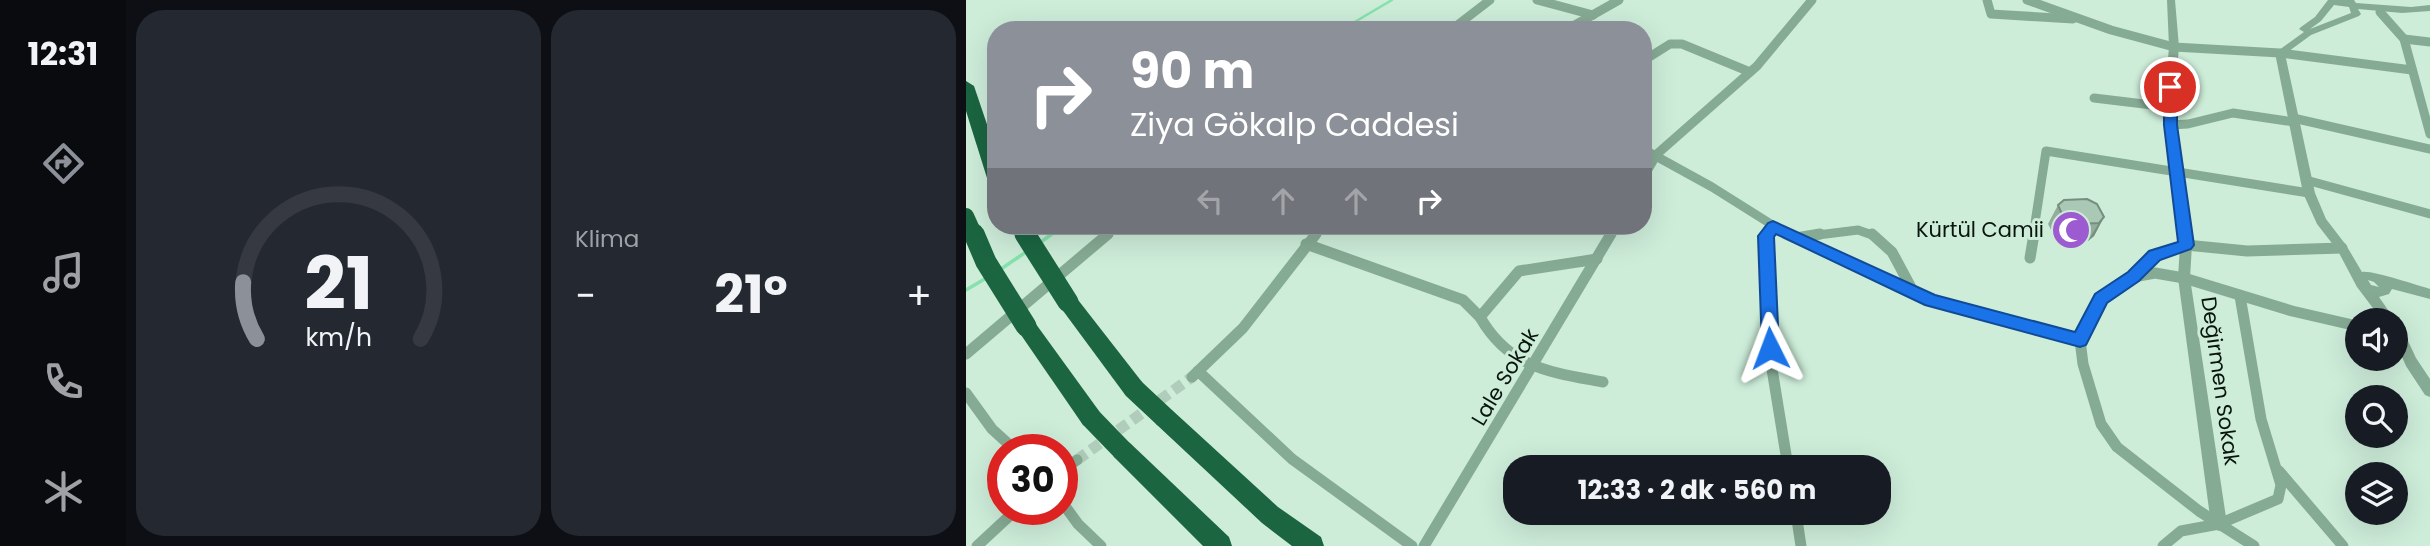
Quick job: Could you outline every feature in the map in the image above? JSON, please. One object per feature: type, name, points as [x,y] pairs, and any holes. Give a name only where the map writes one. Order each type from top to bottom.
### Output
[{"type":"highway","points":[[966,86],[987,154]]},
{"type":"highway","points":[[966,216],[986,262],[1026,326],[1091,418],[1220,546]]},
{"type":"highway","points":[[1026,235],[1068,302],[1134,389],[1270,515],[1312,546]]},
{"type":"street","points":[[1463,21],[1490,0]]},
{"type":"street","points":[[1537,0],[1593,15]]},
{"type":"street","points":[[1582,21],[1619,0]]},
{"type":"street","points":[[1652,163],[1657,154],[1749,72],[1812,0]]},
{"type":"street","points":[[1987,0],[1991,14],[2082,20]]},
{"type":"street","points":[[2027,0],[2082,20],[2174,47],[2280,53],[2412,69]]},
{"type":"street","name":"Değirmen Sokak","points":[[2171,0],[2174,47],[2169,107],[2186,245],[2184,278],[2220,524]]},
{"type":"street","points":[[2280,53],[2295,35],[2318,19],[2331,3]]},
{"type":"street","points":[[2331,3],[2332,13],[2351,9],[2415,6],[2430,8]]},
{"type":"street","points":[[2280,53],[2308,33],[2351,9],[2380,12],[2415,6]]},
{"type":"street","points":[[2380,12],[2404,39],[2430,134]]},
{"type":"street","points":[[2404,39],[2430,42]]},
{"type":"street","points":[[1652,55],[1670,44],[1682,44],[1749,72]]},
{"type":"street","points":[[2280,53],[2309,193],[2321,221],[2382,308]]},
{"type":"street","points":[[2094,98],[2169,107]]},
{"type":"street","points":[[2170,125],[2188,124],[2233,113],[2293,120],[2430,149]]},
{"type":"street","points":[[2030,258],[2046,151],[2309,193]]},
{"type":"street","points":[[1652,152],[1773,227],[1914,293],[1964,311],[2080,340]]},
{"type":"street","points":[[2306,180],[2430,214]]},
{"type":"street","points":[[1773,227],[1766,236],[1772,369],[1786,455]]},
{"type":"street","points":[[1796,238],[1866,230],[1877,234],[1890,247],[1914,293]]},
{"type":"street","points":[[966,354],[1005,318],[1107,235]]},
{"type":"street","points":[[1315,235],[1244,326],[1195,374],[1292,459],[1412,546]]},
{"type":"street","name":"Lale Sokak","points":[[1424,546],[1611,235]]},
{"type":"street","points":[[1306,244],[1463,300],[1480,317],[1489,337],[1532,368],[1603,382]]},
{"type":"street","points":[[2254,546],[2136,464],[2117,447],[2101,424],[2083,364],[2080,340],[2101,299],[2133,276],[2154,255],[2186,245],[2247,251],[2342,248],[2380,285],[2387,308]]},
{"type":"street","points":[[1480,317],[1519,271],[1597,260]]},
{"type":"street","points":[[2133,276],[2155,273],[2184,278],[2240,296],[2345,323]]},
{"type":"street","points":[[2363,284],[2366,275],[2380,285]]},
{"type":"street","points":[[2363,284],[2430,296]]},
{"type":"street","points":[[2163,546],[2181,531],[2220,524],[2278,499],[2281,485],[2261,419],[2240,296]]},
{"type":"street","points":[[2408,355],[2430,391]]},
{"type":"street","points":[[966,393],[997,434]]},
{"type":"street","points":[[2278,469],[2343,546]]},
{"type":"street","points":[[1078,523],[1101,546]]},
{"type":"street","points":[[977,546],[1000,525]]},
{"type":"street","points":[[1798,525],[1801,546]]},
{"type":"building","points":[[2087,199],[2097,204],[2104,217],[2099,223],[2076,224],[2064,219],[2058,205],[2064,200]]},
{"type":"waterway","points":[[1356,21],[1392,0]]},
{"type":"waterway","points":[[1038,244],[1051,235]]},
{"type":"waterway","points":[[1001,269],[1026,252]]},
{"type":"waterway","points":[[966,290],[988,277]]},
{"type":"tunnel","points":[[1078,459],[1192,377]]},
{"type":"place","name":"Kürtül Camii","points":[[2071,230]]},
{"type":"route","points":[[1770,348],[1766,236],[1773,227],[1931,300],[2001,321],[2080,340],[2101,299],[2133,276],[2154,255],[2172,247],[2186,245],[2170,125],[2170,87]]}]
